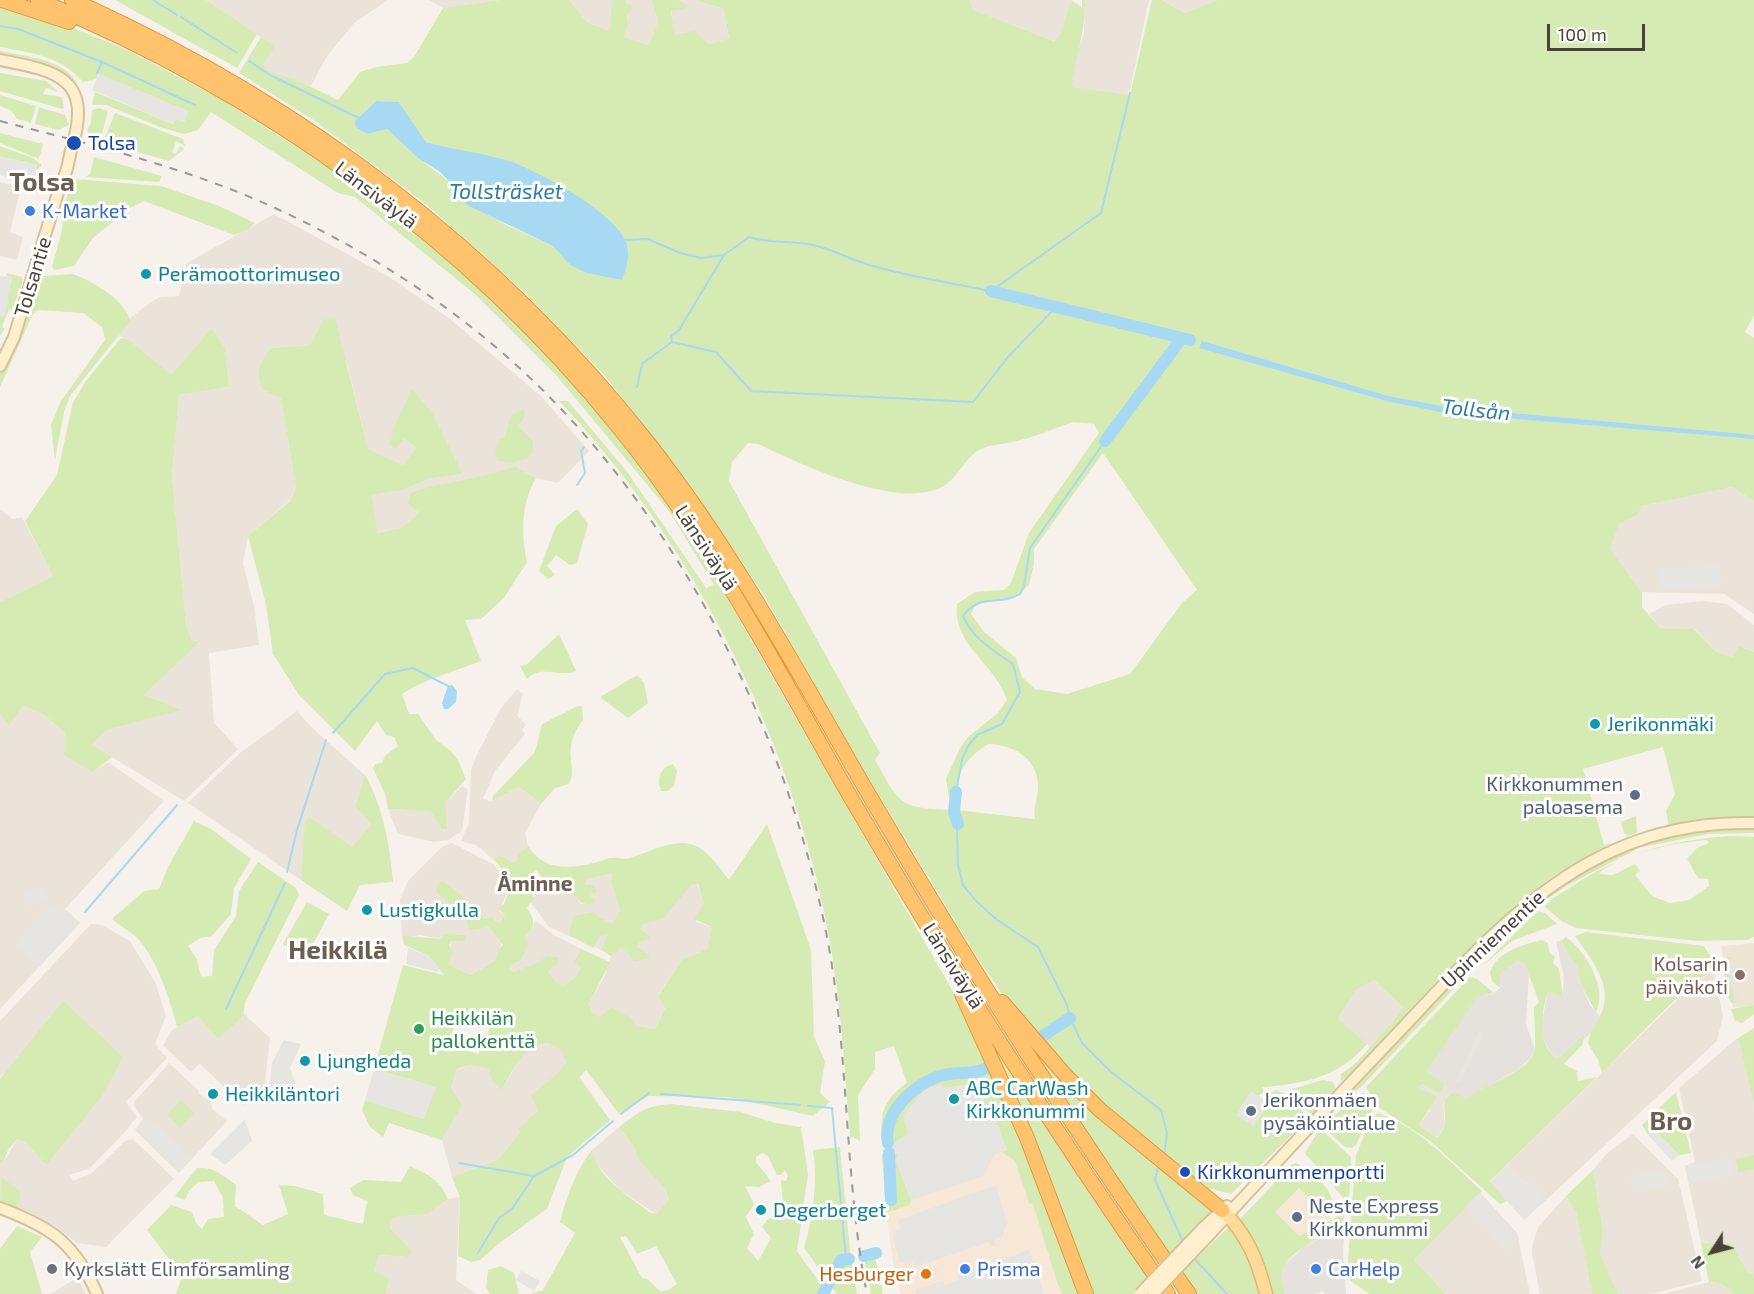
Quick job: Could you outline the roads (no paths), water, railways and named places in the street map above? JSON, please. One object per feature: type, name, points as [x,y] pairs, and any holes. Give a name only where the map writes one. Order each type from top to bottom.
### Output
[{"type":"highway","points":[[2,0],[140,47]]},
{"type":"highway","name":"Länsiväylä","points":[[38,0],[140,47],[202,79],[270,120],[394,206],[479,279],[590,392],[666,487],[719,566],[945,956],[1066,1144],[1168,1294]]},
{"type":"highway","name":"Länsiväylä","points":[[72,0],[170,46],[278,108],[403,197],[492,272],[598,383],[654,450],[732,558],[974,970],[1085,1143],[1189,1294]]},
{"type":"highway","points":[[96,0],[170,46]]},
{"type":"highway","points":[[945,956],[1027,1138],[1086,1294]]},
{"type":"highway","points":[[974,970],[1066,1076],[1149,1152],[1225,1213]]},
{"type":"main road","name":"Tolsantie","points":[[0,60],[53,72],[70,87],[77,102],[79,115],[67,176],[60,186],[14,337],[0,366]]},
{"type":"main road","name":"Upinniementie","points":[[1140,1294],[1225,1213],[1276,1156],[1286,1150],[1492,934],[1550,886],[1598,857],[1645,838],[1693,826],[1754,824]]},
{"type":"main road","points":[[0,1208],[40,1225],[61,1239],[81,1262],[97,1294]]},
{"type":"main road","points":[[1225,1213],[1253,1251],[1266,1294]]},
{"type":"main road","name":"Upinniementie","points":[[1153,1294],[1206,1232]]},
{"type":"water","name":"Tollsträsket","points":[[376,101],[399,102],[426,142],[512,162],[557,184],[591,205],[618,229],[625,240],[628,255],[622,280],[587,273],[570,265],[553,246],[469,206],[457,197],[450,182],[439,171],[419,159],[387,129],[368,134],[356,128],[355,121]]},
{"type":"water","name":"Tollsån","points":[[1202,341],[1388,396],[1446,407],[1754,435],[1754,439],[1445,413],[1387,401],[1199,348]]},
{"type":"water","points":[[452,685],[457,691],[456,702],[448,709],[444,709],[442,703],[448,686]]},
{"type":"waterway","points":[[153,0],[177,15]]},
{"type":"waterway","points":[[181,17],[237,53]]},
{"type":"waterway","points":[[0,26],[18,29],[102,62],[195,105]]},
{"type":"waterway","points":[[249,61],[272,76],[359,118]]},
{"type":"waterway","points":[[97,73],[102,62]]},
{"type":"waterway","points":[[625,240],[648,239],[680,253],[701,258],[724,255],[749,237],[805,244],[887,270],[991,291],[1101,213],[1130,93]]},
{"type":"waterway","points":[[637,387],[642,364],[672,342],[671,336],[679,330],[724,255]]},
{"type":"waterway","points":[[991,291],[1190,340]]},
{"type":"waterway","points":[[672,342],[716,352],[751,391],[973,402],[1008,357],[1056,307]]},
{"type":"waterway","points":[[1105,441],[1182,338]]},
{"type":"waterway","points":[[1105,441],[1030,548],[1024,586],[1020,594],[1004,600],[976,604],[963,616],[978,637],[1013,664],[1020,692],[1002,724],[977,735],[968,746],[962,760],[956,792],[958,865],[963,885],[976,901],[996,919],[1038,947],[1067,1005],[1070,1018],[1082,1043],[1111,1072],[1161,1110],[1167,1133],[1164,1156]]},
{"type":"waterway","points":[[577,485],[585,473],[581,451],[584,447]]},
{"type":"waterway","points":[[333,733],[385,674],[413,668],[448,686]]},
{"type":"waterway","points":[[287,872],[297,830],[326,740]]},
{"type":"waterway","points":[[956,792],[954,812],[958,824]]},
{"type":"waterway","points":[[85,912],[177,805]]},
{"type":"waterway","points":[[226,1009],[285,883]]},
{"type":"waterway","points":[[1041,1037],[1070,1018]]},
{"type":"waterway","points":[[888,1143],[890,1120],[896,1109],[913,1091],[934,1078],[973,1072],[990,1066]]},
{"type":"waterway","points":[[621,1114],[649,1093]]},
{"type":"waterway","points":[[661,1094],[800,1105]]},
{"type":"waterway","points":[[808,1106],[832,1108],[846,1259]]},
{"type":"waterway","points":[[459,1163],[534,1176],[573,1155],[613,1121]]},
{"type":"waterway","points":[[889,1153],[891,1200]]},
{"type":"waterway","points":[[1159,1164],[1155,1180],[1184,1244]]},
{"type":"waterway","points":[[478,1253],[499,1218],[512,1209],[534,1176]]},
{"type":"waterway","points":[[864,1256],[876,1253]]},
{"type":"waterway","points":[[1192,1256],[1227,1294]]},
{"type":"waterway","points":[[823,1294],[841,1260],[849,1259]]},
{"type":"railway","points":[[0,121],[140,158],[208,181],[275,208],[366,255],[452,312],[505,355],[563,411],[617,474],[666,543],[710,616],[748,691],[780,769],[806,848],[825,927],[833,973],[839,1018],[854,1203],[867,1294]]},
{"type":"place","name":"Tolsa","points":[[74,143]]},
{"type":"place","name":"K-Market","points":[[30,211]]},
{"type":"place","name":"Perämoottorimuseo","points":[[146,274]]},
{"type":"place","name":"Jerikonmäki","points":[[1595,724]]},
{"type":"place","name":"Kirkkonummen paloasema","points":[[1635,795]]},
{"type":"place","name":"Lustigkulla","points":[[367,910]]},
{"type":"place","name":"Kolsarin päiväkoti","points":[[1740,975]]},
{"type":"place","name":"Heikkilän pallokenttä","points":[[419,1029]]},
{"type":"place","name":"Ljungheda","points":[[305,1061]]},
{"type":"place","name":"Heikkiläntori","points":[[213,1094]]},
{"type":"place","name":"ABC CarWash Kirkkonummi","points":[[954,1099]]},
{"type":"place","name":"Jerikonmäen pysäköintialue","points":[[1251,1111]]},
{"type":"place","name":"Kirkkonummenportti","points":[[1185,1172]]},
{"type":"place","name":"Degerberget","points":[[761,1210]]},
{"type":"place","name":"Neste Express Kirkkonummi","points":[[1297,1217]]},
{"type":"place","name":"Kyrkslätt Elimförsamling","points":[[52,1269]]},
{"type":"place","name":"Prisma","points":[[965,1269]]},
{"type":"place","name":"CarHelp","points":[[1316,1269]]},
{"type":"place","name":"Hesburger","points":[[926,1274]]},
{"type":"district","name":"Tolsa","points":[[42,182]]},
{"type":"district","name":"Åminne","points":[[535,884]]},
{"type":"district","name":"Heikkilä","points":[[338,950]]},
{"type":"district","name":"Bro","points":[[1671,1121]]}]
